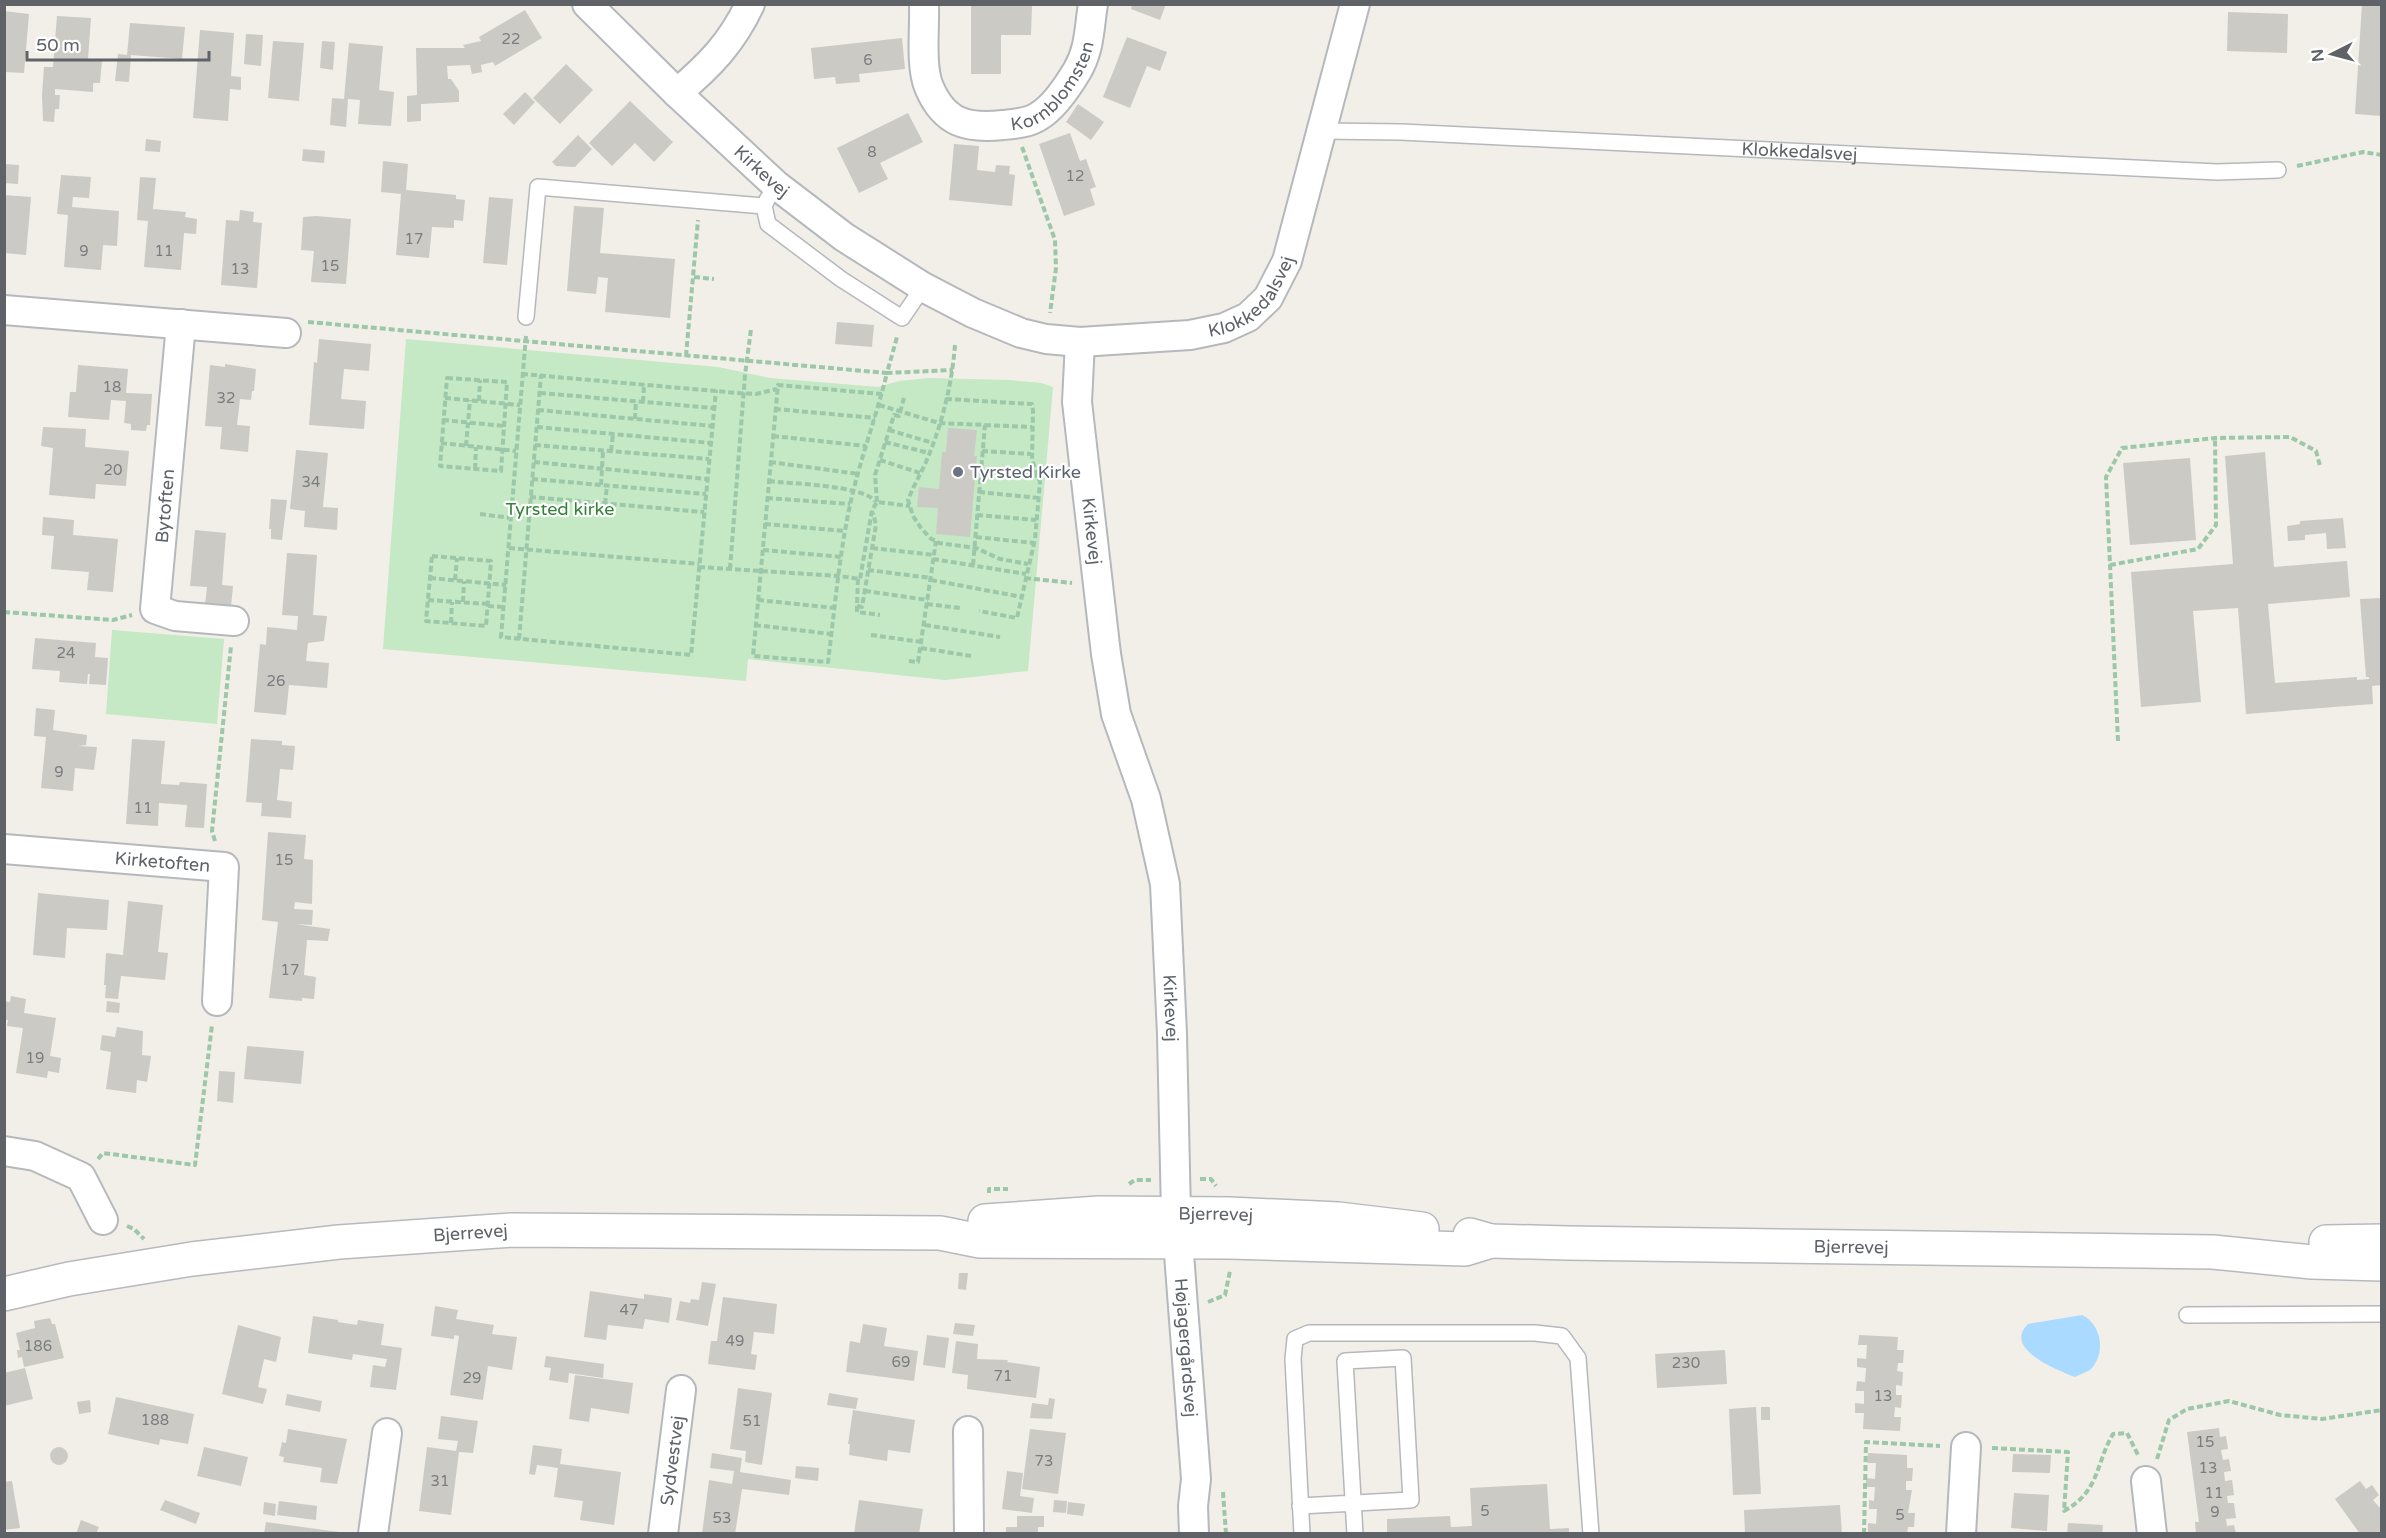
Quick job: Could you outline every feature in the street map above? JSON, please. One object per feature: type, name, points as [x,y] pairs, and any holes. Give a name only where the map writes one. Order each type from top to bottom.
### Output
[{"type":"street","name":"Kirkevej","points":[[587,4],[677,93],[770,195],[844,237],[923,287],[973,314],[1022,333],[1046,339],[1080,342],[1077,402],[1106,654],[1116,714],[1146,800],[1165,884],[1177,1228]]},
{"type":"street","points":[[677,93],[712,63],[740,27],[750,4]]},
{"type":"street","name":"Kornblomsten","points":[[924,4],[925,67],[928,85],[940,106],[951,117],[971,126],[1014,124],[1039,116],[1053,103],[1078,70],[1090,40],[1093,4]]},
{"type":"street","name":"Klokkedalsvej","points":[[1080,342],[1190,335],[1224,328],[1248,317],[1268,298],[1287,261],[1355,4]]},
{"type":"street","points":[[4,310],[286,333]]},
{"type":"street","name":"Bytoften","points":[[156,609],[181,324]]},
{"type":"street","points":[[156,609],[175,616],[234,621]]},
{"type":"street","name":"Kirketoften","points":[[4,849],[224,867],[217,1000]]},
{"type":"street","points":[[4,1151],[35,1156],[81,1177],[103,1220]]},
{"type":"street","name":"Bjerrevej","points":[[4,1294],[69,1279],[192,1259],[339,1242],[512,1230],[940,1233],[980,1241],[1338,1219],[1464,1234],[1491,1241],[2213,1252],[2312,1262],[2382,1264]]},
{"type":"street","name":"Højagergårdsvej","points":[[1177,1228],[1196,1479],[1192,1506],[1194,1533]]},
{"type":"street","name":"Bjerrevej","points":[[2213,1252],[2308,1243],[2382,1240]]},
{"type":"street","name":"Sydvestvej","points":[[663,1533],[681,1390]]},
{"type":"street","points":[[969,1431],[969,1533]]},
{"type":"street","points":[[373,1533],[387,1433]]},
{"type":"street","points":[[1960,1533],[1965,1447]]},
{"type":"street","points":[[2151,1473],[2152,1533]]},
{"type":"street","name":"Højagergårdsvej","points":[[1196,1479],[1205,1506],[1209,1533]]},
{"type":"lane","name":"Klokkedalsvej","points":[[1322,130],[2205,171],[2278,170]]},
{"type":"lane","points":[[526,317],[538,187],[700,200],[770,195],[768,224],[841,279],[902,318],[923,287]]},
{"type":"lane","points":[[2187,1315],[2382,1314]]},
{"type":"lane","points":[[1302,1533],[1293,1359],[1295,1339],[1309,1333],[1535,1333],[1562,1336],[1578,1358],[1591,1533]]},
{"type":"lane","points":[[1300,1506],[1354,1503],[1411,1500],[1403,1359],[1345,1361],[1354,1503],[1355,1533]]},
{"type":"path","points":[[1014,124],[1055,240],[1056,268],[1046,339]]},
{"type":"path","points":[[2278,170],[2363,152],[2382,155]]},
{"type":"path","points":[[686,356],[700,200]]},
{"type":"path","points":[[693,277],[714,279]]},
{"type":"path","points":[[526,317],[501,637],[691,656],[716,390]]},
{"type":"path","points":[[882,394],[778,385],[753,657],[828,662],[850,504],[879,405],[882,394],[887,373],[902,318]]},
{"type":"path","points":[[286,333],[305,322],[887,373],[953,369]]},
{"type":"path","points":[[730,569],[751,329]]},
{"type":"path","points":[[955,345],[953,369],[933,443],[908,500],[913,516],[921,528],[936,541],[976,548],[1000,559],[1028,564]]},
{"type":"path","points":[[522,374],[756,394],[777,389]]},
{"type":"path","points":[[519,639],[541,375]]},
{"type":"path","points":[[447,378],[507,382],[501,471],[440,466],[445,398],[447,378]]},
{"type":"path","points":[[479,401],[480,380]]},
{"type":"path","points":[[643,402],[644,384]]},
{"type":"path","points":[[540,393],[714,408]]},
{"type":"path","points":[[445,398],[520,405]]},
{"type":"path","points":[[880,615],[857,612],[858,579],[860,579],[872,510],[876,502],[875,475],[894,415],[899,416],[904,398]]},
{"type":"path","points":[[946,399],[1032,404],[1031,454],[1040,482],[1039,498],[1034,543],[1017,618],[979,611]]},
{"type":"path","points":[[466,446],[470,400]]},
{"type":"path","points":[[635,419],[636,401]]},
{"type":"path","points":[[879,405],[939,423],[1032,427]]},
{"type":"path","points":[[775,409],[875,418]]},
{"type":"path","points":[[538,410],[712,426]]},
{"type":"path","points":[[443,420],[504,426]]},
{"type":"path","points":[[973,566],[985,425]]},
{"type":"path","points":[[537,427],[711,443]]},
{"type":"path","points":[[889,430],[933,443]]},
{"type":"path","points":[[611,451],[613,434]]},
{"type":"path","points":[[773,436],[866,446]]},
{"type":"path","points":[[2118,741],[2106,477],[2122,448],[2215,438],[2290,437],[2316,451],[2320,466]]},
{"type":"path","points":[[2110,565],[2198,549],[2216,525],[2215,438]]},
{"type":"path","points":[[885,442],[929,453]]},
{"type":"path","points":[[441,443],[516,451]]},
{"type":"path","points":[[535,445],[709,459]]},
{"type":"path","points":[[475,469],[476,447]]},
{"type":"path","points":[[601,485],[603,451]]},
{"type":"path","points":[[982,451],[1031,454]]},
{"type":"path","points":[[880,460],[920,473]]},
{"type":"path","points":[[534,462],[707,479]]},
{"type":"path","points":[[770,462],[859,474]]},
{"type":"path","points":[[981,471],[1037,476]]},
{"type":"path","points":[[532,478],[706,494]]},
{"type":"path","points":[[769,481],[854,490],[872,496],[876,502],[910,506]]},
{"type":"path","points":[[606,504],[607,485]]},
{"type":"path","points":[[979,492],[1039,498]]},
{"type":"path","points":[[530,497],[704,512]]},
{"type":"path","points":[[767,498],[850,504]]},
{"type":"path","points":[[857,606],[862,608],[876,525],[872,510]]},
{"type":"path","points":[[480,514],[511,518]]},
{"type":"path","points":[[977,515],[1037,520]]},
{"type":"path","points":[[765,524],[845,531]]},
{"type":"path","points":[[976,537],[1034,543]]},
{"type":"path","points":[[909,661],[918,662],[936,541]]},
{"type":"path","points":[[508,548],[858,579]]},
{"type":"path","points":[[872,548],[934,557],[1076,584]]},
{"type":"path","points":[[763,550],[842,557]]},
{"type":"path","points":[[432,556],[491,561],[486,626],[426,621],[430,578],[432,556]]},
{"type":"path","points":[[455,580],[457,558]]},
{"type":"path","points":[[868,570],[931,579],[1022,597]]},
{"type":"path","points":[[430,578],[506,585]]},
{"type":"path","points":[[463,602],[464,581]]},
{"type":"path","points":[[865,591],[960,608]]},
{"type":"path","points":[[428,600],[504,608]]},
{"type":"path","points":[[758,600],[835,608]]},
{"type":"path","points":[[451,623],[452,602]]},
{"type":"path","points":[[4,612],[113,620],[156,609]]},
{"type":"path","points":[[224,867],[212,831],[234,621]]},
{"type":"path","points":[[756,625],[831,634]]},
{"type":"path","points":[[925,625],[1000,637]]},
{"type":"path","points":[[871,635],[922,642]]},
{"type":"path","points":[[921,648],[971,656]]},
{"type":"path","points":[[81,1177],[104,1153],[195,1165],[217,1000]]},
{"type":"path","points":[[2151,1473],[2169,1420],[2187,1409],[2229,1401],[2280,1415],[2322,1419],[2382,1410]]},
{"type":"path","points":[[1864,1533],[1866,1442],[2068,1452],[2064,1511],[2079,1503],[2096,1480],[2113,1434],[2127,1432],[2137,1455],[2151,1473]]},
{"type":"green space","name":"Tyrsted kirke","points":[[406,339],[718,367],[770,378],[878,387],[899,381],[929,378],[1009,380],[1042,383],[1053,387],[1028,671],[945,680],[748,659],[746,681],[383,649]]},
{"type":"green space","points":[[112,630],[224,639],[217,724],[106,714]]},
{"type":"water","points":[[2082,1315],[2094,1325],[2100,1346],[2092,1368],[2075,1377],[2035,1357],[2022,1342],[2022,1333],[2028,1324]]},
{"type":"building","points":[[971,4],[1032,6],[1031,35],[1001,35],[1001,74],[971,74]]},
{"type":"building","points":[[1132,4],[1166,4],[1160,20],[1131,9]]},
{"type":"building","points":[[2362,4],[2382,4],[2382,116],[2355,114]]},
{"type":"building","points":[[525,10],[542,38],[495,66],[493,62],[481,65],[482,72],[472,74],[470,65],[447,66],[448,79],[451,79],[459,91],[459,102],[421,104],[421,121],[407,122],[407,96],[417,95],[416,48],[465,48],[463,45],[481,41],[479,37]]},
{"type":"building","points":[[4,11],[29,14],[24,73],[4,72]]},
{"type":"building","points":[[2228,12],[2288,14],[2287,53],[2227,51]]},
{"type":"building","points":[[57,16],[91,18],[88,59],[102,60],[100,83],[93,83],[93,92],[55,89],[55,95],[60,95],[59,109],[55,109],[54,122],[43,121],[42,95],[44,67],[53,67]]},
{"type":"building","points":[[130,23],[185,27],[182,59],[131,55],[129,82],[115,81],[118,54],[127,55]]},
{"type":"building","points":[[200,30],[234,33],[231,76],[241,77],[241,90],[230,89],[228,121],[193,118]]},
{"type":"building","points":[[246,34],[263,35],[261,66],[244,64]]},
{"type":"building","points":[[1127,37],[1167,52],[1160,71],[1147,66],[1130,108],[1103,97]]},
{"type":"building","points":[[902,38],[905,69],[859,74],[860,82],[836,84],[835,77],[814,79],[811,48]]},
{"type":"building","points":[[273,41],[304,43],[299,101],[268,98]]},
{"type":"building","points":[[322,41],[335,42],[333,70],[320,68]]},
{"type":"building","points":[[349,43],[383,46],[379,90],[394,92],[391,126],[358,124],[360,100],[348,99],[346,127],[330,125],[332,98],[344,99]]},
{"type":"building","points":[[566,64],[593,90],[560,124],[533,98]]},
{"type":"building","points":[[525,92],[535,102],[514,125],[503,114]]},
{"type":"building","points":[[630,101],[673,142],[654,162],[635,143],[612,166],[589,143]]},
{"type":"building","points":[[1078,104],[1104,122],[1091,140],[1066,122]]},
{"type":"building","points":[[908,113],[923,142],[880,163],[888,179],[859,193],[837,148]]},
{"type":"building","points":[[1070,133],[1080,161],[1086,159],[1096,187],[1090,189],[1095,205],[1064,216],[1039,144]]},
{"type":"building","points":[[578,135],[592,149],[575,167],[556,166],[552,162]]},
{"type":"building","points":[[146,139],[161,141],[160,152],[145,151]]},
{"type":"building","points":[[954,144],[979,146],[977,170],[995,172],[996,165],[1010,166],[1009,174],[1015,175],[1012,206],[949,200]]},
{"type":"building","points":[[303,149],[325,151],[324,163],[302,161]]},
{"type":"building","points":[[383,161],[408,164],[406,190],[456,195],[456,199],[465,200],[463,221],[454,220],[454,228],[432,227],[429,258],[396,255],[401,194],[381,192]]},
{"type":"building","points":[[4,164],[19,165],[18,184],[4,183]]},
{"type":"building","points":[[61,175],[91,177],[89,198],[73,197],[72,207],[119,211],[117,246],[103,245],[101,270],[64,267],[68,215],[57,214]]},
{"type":"building","points":[[140,177],[156,178],[153,209],[186,212],[185,217],[197,219],[196,234],[184,233],[181,270],[144,267],[148,221],[137,220]]},
{"type":"building","points":[[4,195],[31,197],[26,255],[4,253]]},
{"type":"building","points":[[489,197],[513,199],[507,265],[483,263]]},
{"type":"building","points":[[574,206],[604,208],[600,253],[675,259],[670,318],[605,312],[608,278],[598,277],[596,294],[567,291]]},
{"type":"building","points":[[240,210],[254,212],[253,222],[262,223],[257,288],[221,285],[226,220],[239,221]]},
{"type":"building","points":[[303,217],[351,219],[346,284],[311,282],[314,251],[301,250]]},
{"type":"building","points":[[837,322],[874,325],[872,347],[835,344]]},
{"type":"building","points":[[319,339],[371,344],[369,371],[344,369],[341,399],[366,401],[364,429],[309,425],[314,362],[317,363]]},
{"type":"building","points":[[225,364],[256,369],[251,400],[240,399],[237,425],[250,426],[248,452],[220,449],[222,427],[205,426],[210,365],[225,367]]},
{"type":"building","points":[[78,365],[128,369],[126,393],[152,394],[150,425],[147,425],[146,431],[131,430],[131,424],[124,423],[126,401],[111,400],[109,420],[68,417],[70,392],[76,392]]},
{"type":"building","points":[[43,427],[86,429],[85,447],[129,451],[126,486],[96,484],[95,499],[49,495],[53,448],[41,446]]},
{"type":"building","name":"Tyrsted Kirke","points":[[948,428],[977,430],[970,537],[936,534],[938,508],[917,507],[919,487],[939,489],[942,452],[946,452]]},
{"type":"building","points":[[296,450],[328,453],[323,507],[338,508],[337,530],[304,527],[305,511],[290,509]]},
{"type":"building","points":[[2265,452],[2274,567],[2347,561],[2350,597],[2268,604],[2275,683],[2357,677],[2357,680],[2369,679],[2366,677],[2360,599],[2382,598],[2382,685],[2372,686],[2373,704],[2246,714],[2238,608],[2193,611],[2201,702],[2141,707],[2131,572],[2233,564],[2225,456]]},
{"type":"building","points":[[2190,458],[2196,540],[2130,545],[2123,463]]},
{"type":"building","points":[[271,499],[287,500],[282,540],[271,539],[271,529],[269,529]]},
{"type":"building","points":[[43,517],[74,520],[73,535],[118,539],[113,592],[87,590],[89,572],[51,569],[54,536],[42,535]]},
{"type":"building","points":[[2343,518],[2346,548],[2327,549],[2326,533],[2305,535],[2305,540],[2288,541],[2287,526],[2300,524],[2300,521]]},
{"type":"building","points":[[195,530],[226,533],[222,585],[233,586],[231,607],[205,605],[207,587],[190,586]]},
{"type":"building","points":[[287,553],[317,555],[313,615],[327,616],[324,641],[308,643],[306,661],[329,663],[327,688],[289,685],[286,715],[254,712],[260,644],[266,645],[267,627],[297,630],[298,616],[282,615]]},
{"type":"building","points":[[35,638],[96,643],[95,657],[108,658],[106,685],[89,684],[90,674],[88,674],[87,684],[59,682],[60,671],[32,669]]},
{"type":"building","points":[[36,708],[55,710],[53,730],[87,735],[86,745],[78,746],[97,747],[94,770],[75,768],[73,791],[41,788],[46,737],[34,736]]},
{"type":"building","points":[[132,739],[165,741],[161,784],[179,785],[180,782],[207,784],[204,828],[185,827],[187,805],[159,803],[158,826],[126,824]]},
{"type":"building","points":[[251,739],[282,741],[282,745],[295,746],[293,770],[280,769],[277,800],[292,802],[291,818],[261,816],[262,803],[246,802]]},
{"type":"building","points":[[268,832],[306,835],[304,859],[313,860],[312,904],[295,902],[294,909],[313,910],[312,925],[295,924],[330,929],[328,941],[307,940],[304,975],[316,977],[314,999],[302,998],[302,1001],[269,998],[278,922],[262,920]]},
{"type":"building","points":[[38,893],[109,900],[107,930],[67,928],[65,958],[33,955]]},
{"type":"building","points":[[128,901],[163,905],[158,952],[168,953],[165,980],[121,976],[118,999],[105,998],[106,953],[123,955]]},
{"type":"building","points":[[11,996],[26,999],[24,1013],[56,1018],[50,1056],[61,1058],[59,1073],[48,1071],[47,1078],[16,1073],[23,1028],[7,1026],[8,1020],[4,1020],[4,1001],[10,1002]]},
{"type":"building","points":[[107,1001],[120,1003],[119,1013],[106,1012]]},
{"type":"building","points":[[117,1027],[143,1031],[142,1055],[151,1056],[147,1082],[137,1080],[136,1093],[106,1089],[111,1052],[100,1050],[102,1035],[115,1037]]},
{"type":"building","points":[[247,1046],[304,1051],[301,1084],[244,1079]]},
{"type":"building","points":[[219,1071],[235,1072],[233,1103],[217,1101]]},
{"type":"building","points":[[959,1273],[968,1273],[966,1290],[958,1289]]},
{"type":"building","points":[[702,1282],[716,1284],[708,1326],[676,1320],[680,1301],[690,1303],[691,1299],[699,1300]]},
{"type":"building","points":[[590,1291],[644,1299],[644,1294],[672,1298],[669,1323],[645,1319],[643,1329],[608,1325],[606,1340],[584,1337]]},
{"type":"building","points":[[723,1297],[777,1304],[774,1334],[754,1332],[751,1354],[757,1355],[755,1370],[708,1364],[711,1341],[717,1341]]},
{"type":"building","points":[[435,1306],[458,1310],[456,1319],[494,1325],[492,1334],[517,1337],[512,1370],[488,1366],[483,1400],[450,1395],[459,1336],[454,1335],[454,1339],[431,1336]]},
{"type":"building","points":[[313,1316],[357,1325],[358,1320],[384,1324],[381,1345],[402,1348],[396,1390],[370,1387],[373,1365],[385,1367],[387,1359],[353,1354],[352,1360],[308,1353]]},
{"type":"building","points":[[50,1318],[52,1324],[55,1324],[64,1358],[24,1367],[22,1357],[18,1358],[17,1350],[20,1350],[16,1333],[35,1328],[34,1321]]},
{"type":"building","points":[[955,1323],[975,1325],[973,1336],[953,1334]]},
{"type":"building","points":[[863,1324],[887,1328],[884,1346],[918,1351],[914,1381],[846,1372],[850,1341],[860,1343]]},
{"type":"building","points":[[238,1325],[281,1337],[276,1362],[264,1359],[258,1387],[267,1389],[263,1404],[222,1394]]},
{"type":"building","points":[[927,1335],[949,1338],[945,1368],[923,1365]]},
{"type":"building","points":[[1859,1335],[1898,1337],[1897,1350],[1904,1350],[1903,1363],[1898,1363],[1897,1371],[1903,1372],[1902,1386],[1896,1385],[1896,1395],[1902,1395],[1901,1408],[1895,1407],[1894,1417],[1901,1417],[1900,1431],[1863,1429],[1864,1413],[1855,1413],[1855,1403],[1864,1404],[1864,1391],[1856,1391],[1857,1381],[1865,1382],[1866,1368],[1857,1367],[1857,1358],[1866,1359],[1867,1345],[1858,1345]]},
{"type":"building","points":[[956,1341],[978,1344],[977,1359],[1008,1360],[1007,1362],[1040,1367],[1036,1398],[967,1389],[968,1375],[952,1373]]},
{"type":"building","points":[[1725,1350],[1727,1384],[1657,1388],[1655,1354]]},
{"type":"building","points":[[546,1356],[604,1364],[603,1378],[569,1373],[568,1383],[549,1380],[551,1368],[544,1367]]},
{"type":"building","points":[[25,1368],[33,1399],[4,1406],[4,1373]]},
{"type":"building","points":[[575,1375],[633,1383],[629,1414],[591,1408],[589,1422],[569,1419]]},
{"type":"building","points":[[738,1388],[772,1393],[762,1465],[745,1462],[746,1451],[730,1449]]},
{"type":"building","points":[[829,1393],[858,1398],[856,1409],[827,1405]]},
{"type":"building","points":[[287,1394],[322,1401],[320,1412],[285,1405]]},
{"type":"building","points":[[116,1397],[194,1414],[188,1444],[160,1439],[159,1445],[108,1434]]},
{"type":"building","points":[[1049,1398],[1055,1399],[1052,1419],[1030,1418],[1032,1403],[1048,1405]]},
{"type":"building","points":[[90,1400],[91,1412],[79,1414],[77,1402]]},
{"type":"building","points":[[1756,1407],[1761,1494],[1733,1495],[1729,1409]]},
{"type":"building","points":[[1761,1407],[1770,1407],[1770,1420],[1761,1420]]},
{"type":"building","points":[[853,1410],[915,1420],[910,1453],[888,1450],[887,1461],[849,1455],[850,1444],[848,1444]]},
{"type":"building","points":[[441,1416],[478,1421],[473,1453],[459,1452],[451,1515],[419,1511],[427,1447],[456,1451],[458,1441],[438,1439]]},
{"type":"building","points":[[2219,1428],[2220,1437],[2226,1436],[2228,1449],[2221,1450],[2223,1460],[2229,1459],[2231,1471],[2224,1472],[2225,1481],[2232,1480],[2234,1495],[2227,1496],[2228,1503],[2234,1503],[2236,1518],[2226,1519],[2227,1526],[2234,1525],[2236,1534],[2196,1534],[2195,1522],[2199,1522],[2187,1432]]},
{"type":"building","points":[[288,1429],[347,1439],[337,1484],[320,1482],[322,1468],[283,1462],[284,1457],[279,1456],[282,1442],[286,1443]]},
{"type":"building","points":[[1030,1429],[1066,1433],[1058,1494],[1022,1489]]},
{"type":"building","points":[[533,1445],[562,1449],[560,1464],[621,1472],[614,1525],[580,1520],[583,1501],[554,1497],[558,1468],[537,1465],[535,1475],[529,1474]]},
{"type":"building","points":[[59,1447],[65,1450],[68,1456],[65,1462],[59,1465],[53,1462],[50,1456],[53,1450]]},
{"type":"building","points":[[204,1447],[248,1457],[241,1486],[197,1476]]},
{"type":"building","points":[[712,1453],[742,1458],[740,1472],[791,1480],[789,1495],[742,1489],[735,1534],[702,1534],[709,1480],[732,1484],[734,1471],[710,1468]]},
{"type":"building","points":[[1868,1453],[1907,1455],[1907,1468],[1913,1468],[1912,1481],[1906,1481],[1906,1490],[1912,1490],[1908,1513],[1915,1513],[1914,1527],[1908,1527],[1907,1534],[1868,1532],[1868,1523],[1876,1524],[1877,1509],[1869,1509],[1869,1500],[1874,1501],[1875,1487],[1866,1487],[1866,1478],[1875,1479],[1876,1463],[1867,1463]]},
{"type":"building","points":[[2013,1454],[2051,1455],[2050,1473],[2012,1472]]},
{"type":"building","points":[[796,1466],[819,1468],[818,1481],[795,1478]]},
{"type":"building","points":[[1007,1471],[1023,1473],[1020,1496],[1034,1498],[1032,1513],[1002,1509]]},
{"type":"building","points":[[12,1481],[20,1528],[4,1530],[4,1482]]},
{"type":"building","points":[[2360,1481],[2366,1489],[2372,1485],[2379,1495],[2373,1500],[2379,1507],[2382,1506],[2382,1534],[2360,1534],[2335,1499]]},
{"type":"building","points":[[1547,1484],[1550,1529],[1569,1528],[1569,1534],[1387,1534],[1387,1519],[1450,1516],[1451,1527],[1472,1526],[1470,1488]]},
{"type":"building","points":[[2014,1493],[2049,1495],[2047,1531],[2011,1528]]},
{"type":"building","points":[[165,1500],[200,1513],[196,1524],[160,1510]]},
{"type":"building","points":[[859,1500],[923,1509],[919,1534],[854,1534]]},
{"type":"building","points":[[1054,1500],[1067,1501],[1066,1513],[1053,1512]]},
{"type":"building","points":[[279,1501],[317,1506],[316,1520],[277,1515]]},
{"type":"building","points":[[264,1502],[276,1504],[275,1516],[263,1514]]},
{"type":"building","points":[[1068,1502],[1085,1504],[1083,1516],[1067,1514]]},
{"type":"building","points":[[1840,1505],[1842,1534],[1745,1534],[1744,1510]]},
{"type":"building","points":[[1017,1516],[1044,1516],[1044,1527],[1038,1527],[1038,1534],[1006,1534],[1006,1527],[1017,1527]]},
{"type":"building","points":[[81,1520],[99,1527],[96,1534],[76,1534]]},
{"type":"building","points":[[266,1522],[339,1532],[338,1534],[264,1534]]},
{"type":"building","points":[[2068,1523],[2103,1525],[2102,1534],[2067,1534]]},
{"type":"place","name":"Tyrsted Kirke","points":[[958,472]]}]
